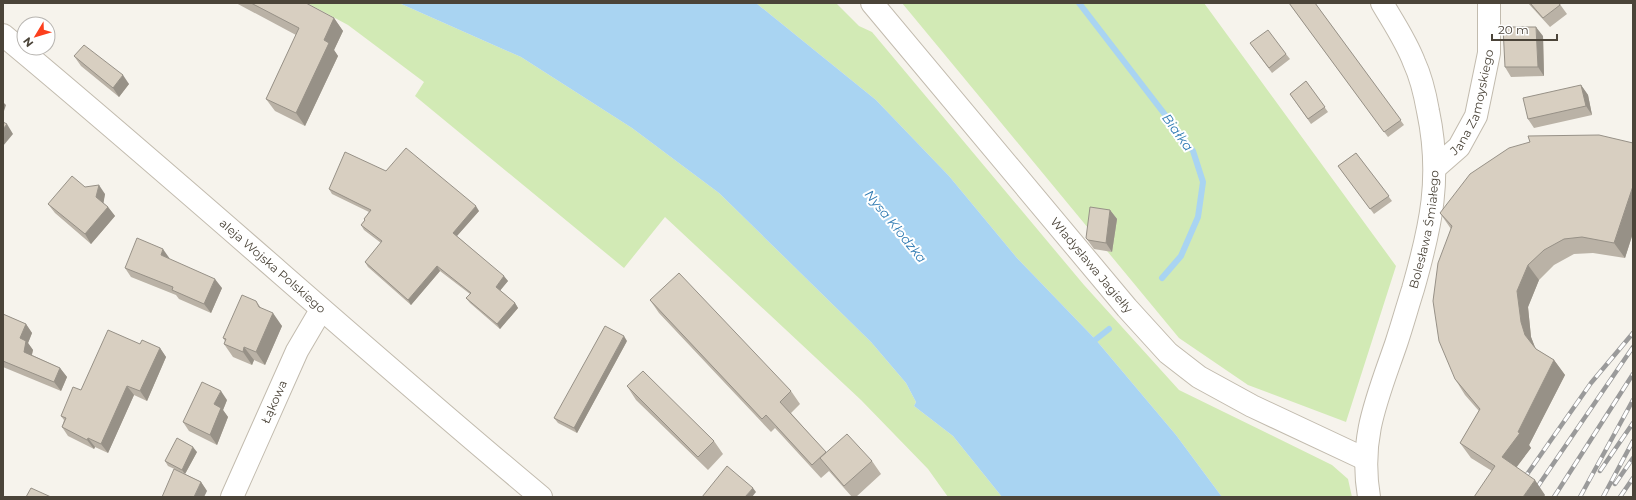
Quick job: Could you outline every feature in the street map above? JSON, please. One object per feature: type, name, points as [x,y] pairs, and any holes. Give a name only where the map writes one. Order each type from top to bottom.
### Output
[{"type":"street","name":"Władysława Jagiełły","points":[[872,3],[1127,308],[1168,353],[1199,377],[1233,396],[1365,459]]},
{"type":"street","name":"Bolesława Śmiałego","points":[[1369,497],[1365,459],[1367,433],[1372,412],[1397,341],[1430,227],[1435,168],[1434,140],[1424,89],[1414,61],[1382,3]]},
{"type":"street","name":"Jana Zamoyskiego","points":[[1435,168],[1459,147],[1476,116],[1489,52],[1489,3]]},
{"type":"street","name":"aleja Wojska Polskiego","points":[[3,35],[81,100],[321,310],[542,497]]},
{"type":"street","name":"Łąkowa","points":[[232,497],[298,351],[321,310]]},
{"type":"green space","points":[[307,3],[399,3],[521,57],[632,128],[719,193],[871,342],[906,383],[916,402],[914,406],[953,436],[1002,497],[948,497],[928,469],[861,400],[665,217],[624,268],[415,96],[424,82],[348,25]]},
{"type":"green space","points":[[756,3],[836,3],[859,26],[872,32],[1084,285],[1179,390],[1332,465],[1348,479],[1352,497],[1222,497],[1176,435],[1096,340],[1017,258],[949,176],[876,100]]},
{"type":"green space","points":[[902,3],[1204,3],[1396,266],[1346,422],[1248,385],[1179,338]]},
{"type":"water","name":"Nysa Kłodzka","points":[[399,3],[756,3],[876,100],[949,176],[1017,258],[1096,340],[1176,435],[1222,497],[1002,497],[953,436],[914,406],[916,402],[906,383],[871,342],[719,193],[632,128],[521,57]]},
{"type":"building","points":[[251,3],[306,3],[334,18],[324,40],[329,43],[296,113],[266,99],[299,28]]},
{"type":"building","points":[[1289,3],[1315,3],[1401,120],[1384,132]]},
{"type":"building","points":[[1530,3],[1559,3],[1560,5],[1543,18]]},
{"type":"building","points":[[1503,27],[1536,27],[1538,67],[1505,67]]},
{"type":"building","points":[[1268,30],[1286,54],[1269,68],[1250,43]]},
{"type":"building","points":[[84,45],[123,75],[113,88],[74,56]]},
{"type":"building","points":[[1306,81],[1325,107],[1308,119],[1290,94]]},
{"type":"building","points":[[1581,85],[1586,106],[1528,119],[1523,98]]},
{"type":"building","points":[[3,122],[7,124],[3,129]]},
{"type":"building","points":[[1599,135],[1633,143],[1633,186],[1614,243],[1582,237],[1564,239],[1544,250],[1528,265],[1517,291],[1521,322],[1525,335],[1536,349],[1554,360],[1518,432],[1520,433],[1502,457],[1535,480],[1523,497],[1474,497],[1495,466],[1460,443],[1480,409],[1455,379],[1439,341],[1433,301],[1438,263],[1452,226],[1440,213],[1470,174],[1509,148],[1530,142],[1528,136]]},
{"type":"building","points":[[406,148],[476,206],[453,233],[504,276],[496,287],[515,303],[497,324],[466,298],[471,293],[437,266],[408,300],[365,262],[382,241],[361,225],[371,210],[329,189],[345,152],[386,171]]},
{"type":"building","points":[[1356,153],[1389,196],[1370,209],[1338,166]]},
{"type":"building","points":[[72,176],[85,187],[99,185],[96,197],[108,207],[85,234],[48,204]]},
{"type":"building","points":[[1090,207],[1110,210],[1106,243],[1088,240],[1086,238]]},
{"type":"building","points":[[137,238],[163,249],[161,255],[215,279],[204,304],[172,290],[173,287],[125,268]]},
{"type":"building","points":[[679,273],[791,391],[780,402],[826,452],[812,465],[766,415],[762,419],[650,300]]},
{"type":"building","points":[[242,295],[256,301],[259,307],[273,313],[256,352],[244,347],[243,352],[224,344],[226,339],[223,338]]},
{"type":"building","points":[[3,314],[26,324],[20,338],[26,341],[24,352],[60,368],[54,382],[3,361]]},
{"type":"building","points":[[605,326],[624,336],[574,428],[554,418]]},
{"type":"building","points":[[108,330],[140,344],[142,340],[160,348],[140,391],[127,386],[101,444],[88,438],[87,440],[62,427],[66,418],[61,416],[73,387],[81,390]]},
{"type":"building","points":[[643,371],[714,441],[698,457],[627,386]]},
{"type":"building","points":[[202,382],[221,391],[214,404],[221,408],[210,435],[183,422]]},
{"type":"building","points":[[847,434],[872,461],[844,486],[820,458]]},
{"type":"building","points":[[177,438],[193,447],[182,470],[165,461]]},
{"type":"building","points":[[727,466],[753,488],[745,497],[702,497]]},
{"type":"building","points":[[174,469],[201,482],[194,497],[162,497]]},
{"type":"building","points":[[31,488],[51,497],[26,497]]},
{"type":"waterway","name":"Białka","points":[[1079,3],[1193,151],[1203,182],[1198,217],[1181,256],[1162,278]]},
{"type":"waterway","name":"Białka","points":[[1090,344],[1109,329]]},
{"type":"railway","points":[[1523,480],[1591,383],[1633,333]]},
{"type":"railway","points":[[1536,489],[1633,347]]},
{"type":"railway","points":[[1554,497],[1633,374]]},
{"type":"railway","points":[[1580,497],[1633,400]]},
{"type":"railway","points":[[1600,471],[1633,423]]},
{"type":"railway","points":[[1603,497],[1633,441]]},
{"type":"railway","points":[[1615,484],[1633,458]]},
{"type":"railway","points":[[1620,497],[1633,478]]}]
